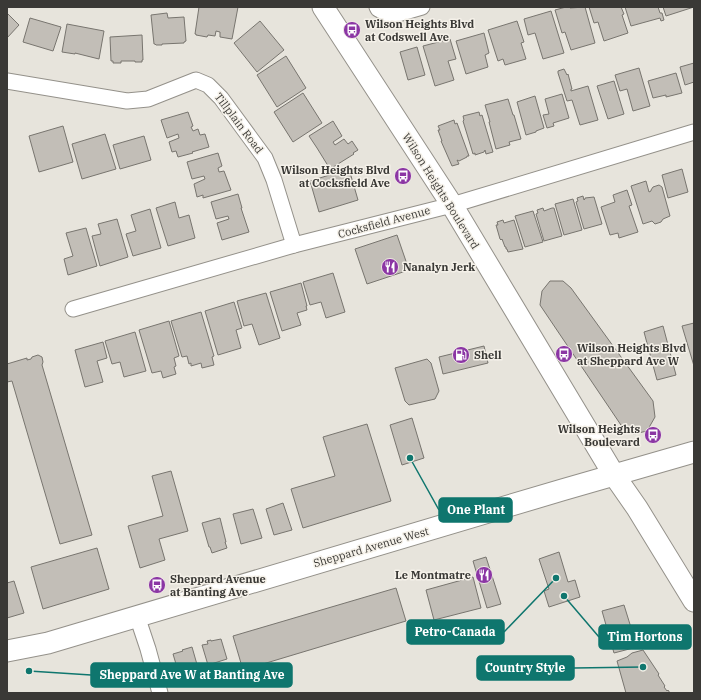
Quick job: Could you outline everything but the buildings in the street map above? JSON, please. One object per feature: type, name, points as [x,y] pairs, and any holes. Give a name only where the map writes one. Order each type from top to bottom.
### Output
[{"type":"main road","name":"Wilson Heights Boulevard","points":[[324,7],[452,205],[614,475],[637,508],[694,601]]},
{"type":"main road","name":"Sheppard Avenue West","points":[[7,651],[48,643],[694,452]]},
{"type":"main road","name":"Sheppard Avenue West","points":[[7,662],[48,643]]},
{"type":"street","points":[[378,8],[391,16],[422,7]]},
{"type":"street","name":"Tillplain Road","points":[[7,82],[127,101],[148,99],[196,80],[208,84],[221,98],[265,158],[274,180],[294,246]]},
{"type":"street","name":"Cocksfield Avenue","points":[[73,309],[294,246],[452,205],[694,132]]},
{"type":"street","points":[[137,616],[160,693]]},
{"type":"place","name":"Wilson Heights Blvd at Codswell Ave","points":[[352,30]]},
{"type":"place","name":"Wilson Heights Blvd at Cocksfield Ave","points":[[403,176]]},
{"type":"place","name":"Nanalyn Jerk","points":[[390,267]]},
{"type":"place","name":"Wilson Heights Blvd at Sheppard Ave W","points":[[564,354]]},
{"type":"place","name":"Shell","points":[[461,355]]},
{"type":"place","name":"Wilson Heights Boulevard","points":[[653,435]]},
{"type":"place","name":"One Plant","points":[[410,458]]},
{"type":"place","name":"Le Montmatre","points":[[484,575]]},
{"type":"place","name":"Petro-Canada","points":[[556,578]]},
{"type":"place","name":"Sheppard Avenue at Banting Ave","points":[[157,585]]},
{"type":"place","name":"Tim Hortons","points":[[564,596]]},
{"type":"place","name":"Country Style","points":[[643,667]]},
{"type":"place","name":"Sheppard Ave W at Banting Ave","points":[[29,671]]}]
